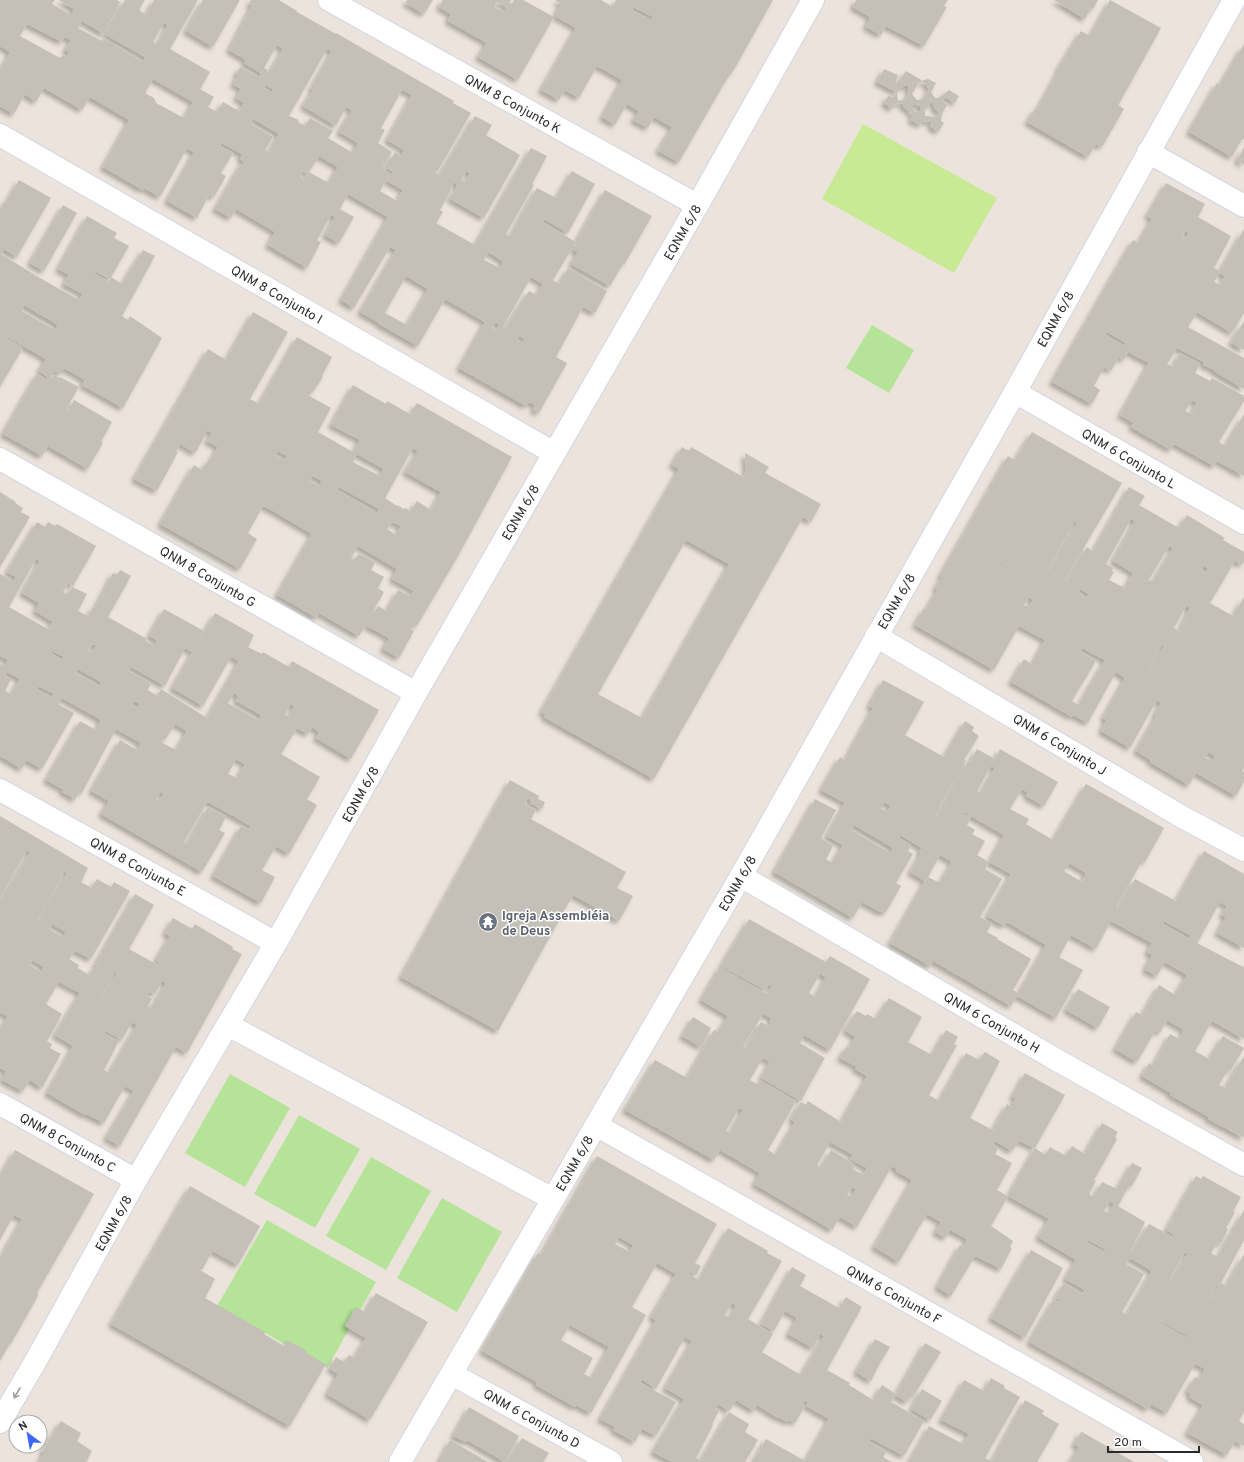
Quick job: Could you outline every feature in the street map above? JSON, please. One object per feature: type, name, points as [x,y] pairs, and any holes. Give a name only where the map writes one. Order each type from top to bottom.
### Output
[{"type":"street","name":"QNM 8 Conjunto K","points":[[329,0],[697,205]]},
{"type":"street","name":"EQNM 6/8","points":[[0,1422],[34,1364],[136,1180],[276,943],[416,693],[697,205],[813,0]]},
{"type":"street","name":"EQNM 6/8","points":[[400,1462],[741,876],[1234,0]]},
{"type":"street","name":"QNM 8 Conjunto I","points":[[0,135],[554,453]]},
{"type":"street","points":[[1148,152],[1244,206]]},
{"type":"street","name":"QNM 6 Conjunto L","points":[[1014,392],[1244,523]]},
{"type":"street","name":"QNM 8 Conjunto G","points":[[0,459],[416,693]]},
{"type":"street","name":"QNM 6 Conjunto J","points":[[876,636],[1177,814],[1244,850]]},
{"type":"street","name":"QNM 8 Conjunto E","points":[[0,790],[276,943]]},
{"type":"street","name":"QNM 6 Conjunto H","points":[[741,876],[1055,1059],[1244,1165]]},
{"type":"street","name":"EQNM 6/8","points":[[228,1025],[553,1199]]},
{"type":"street","name":"QNM 8 Conjunto C","points":[[0,1104],[136,1180]]},
{"type":"street","name":"QNM 6 Conjunto F","points":[[596,1125],[1192,1462]]},
{"type":"street","name":"QNM 6 Conjunto D","points":[[452,1374],[611,1462]]},
{"type":"green space","points":[[863,124],[997,198],[954,273],[822,199]]},
{"type":"green space","points":[[872,325],[914,350],[889,393],[846,368]]},
{"type":"green space","points":[[230,1074],[290,1108],[245,1187],[185,1153]]},
{"type":"green space","points":[[299,1115],[360,1149],[315,1228],[254,1194]]},
{"type":"green space","points":[[371,1157],[431,1191],[386,1270],[326,1236]]},
{"type":"green space","points":[[442,1198],[502,1232],[457,1312],[397,1278]]},
{"type":"green space","points":[[267,1220],[376,1282],[327,1368],[217,1306]]},
{"type":"building","points":[[0,0],[55,0],[52,4],[71,15],[74,9],[59,0],[117,0],[120,2],[104,34],[82,21],[78,28],[102,41],[104,38],[143,62],[145,57],[106,35],[125,0],[145,0],[139,10],[146,15],[154,0],[198,0],[170,49],[210,72],[200,89],[214,97],[208,107],[217,112],[223,102],[239,111],[244,103],[236,98],[241,89],[233,84],[240,67],[259,77],[261,73],[244,63],[246,60],[229,50],[252,5],[249,3],[251,0],[279,0],[297,12],[454,101],[453,103],[471,113],[437,172],[423,165],[453,184],[440,210],[443,212],[436,223],[475,245],[531,148],[547,156],[532,184],[534,185],[506,234],[510,237],[537,188],[556,198],[572,171],[595,184],[568,233],[544,219],[542,222],[576,242],[553,280],[559,284],[568,268],[607,291],[595,313],[583,307],[556,357],[567,363],[539,413],[533,410],[535,405],[529,402],[526,406],[459,368],[485,322],[445,299],[418,346],[360,312],[396,250],[390,247],[354,308],[341,300],[388,217],[348,194],[340,209],[354,217],[339,243],[325,235],[335,217],[331,215],[317,240],[321,242],[307,268],[268,245],[275,232],[236,209],[231,218],[215,209],[241,164],[244,162],[240,159],[242,154],[221,143],[220,146],[233,153],[221,173],[226,176],[214,197],[209,195],[197,218],[167,201],[194,152],[187,148],[160,197],[144,188],[143,190],[103,167],[129,120],[90,97],[82,110],[44,88],[36,102],[25,94],[14,114],[0,106],[0,71],[10,52],[0,46]],"holes":[[[164,23],[168,25],[157,45],[153,42]],[[27,24],[62,42],[64,37],[71,40],[65,50],[69,52],[66,57],[63,55],[60,58],[20,36]],[[277,45],[283,49],[269,73],[267,72],[268,70],[264,68]],[[327,49],[332,51],[311,89],[313,90],[303,106],[336,126],[346,107],[352,110],[339,132],[358,143],[353,153],[328,138],[333,131],[310,118],[305,126],[298,122],[299,120],[289,116]],[[153,79],[193,102],[184,118],[156,103],[154,98],[145,93]],[[266,85],[273,89],[272,92],[264,88]],[[402,90],[412,95],[387,140],[404,150],[401,156],[395,152],[386,168],[393,172],[387,181],[403,190],[397,201],[380,191],[390,173],[384,170],[385,168],[383,166],[392,152],[378,143],[385,130],[381,128]],[[253,119],[279,134],[269,152],[265,150],[273,137],[251,124]],[[319,156],[338,167],[329,183],[309,172]],[[303,171],[308,174],[305,180],[300,177]],[[488,252],[503,261],[500,268],[484,260]],[[406,276],[428,289],[407,325],[385,313]],[[531,277],[543,284],[536,295],[529,291],[506,328],[503,327]],[[495,322],[500,325],[496,330],[492,328]],[[519,336],[525,339],[522,343],[517,340]]]},
{"type":"building","points":[[203,0],[240,0],[213,47],[186,31]]},
{"type":"building","points":[[407,0],[433,0],[424,14],[406,3]]},
{"type":"building","points":[[443,0],[511,0],[509,3],[512,4],[514,0],[523,0],[554,17],[518,80],[478,57],[487,43],[448,21],[451,14],[439,7]],"holes":[[[497,2],[507,7],[504,12],[494,7]]]},
{"type":"building","points":[[555,0],[601,0],[613,7],[616,0],[773,0],[735,68],[725,82],[679,162],[658,151],[672,127],[654,117],[648,128],[633,120],[639,111],[627,104],[615,125],[602,117],[622,80],[597,66],[579,98],[565,90],[559,100],[541,90],[576,28],[555,16],[561,4]],"holes":[[[633,7],[653,17],[651,20],[632,10]]]},
{"type":"building","points":[[856,0],[948,0],[944,6],[947,7],[924,46],[886,26],[881,35],[866,27],[870,17],[853,7]]},
{"type":"building","points":[[1054,0],[1098,0],[1093,9],[1091,8],[1085,19]]},
{"type":"building","points":[[1110,0],[1161,28],[1118,105],[1124,109],[1102,147],[1096,144],[1088,157],[1027,122],[1035,109],[1037,110],[1059,70],[1058,69],[1081,31],[1090,36]]},
{"type":"building","points":[[1244,44],[1244,140],[1242,139],[1232,157],[1189,132],[1217,83],[1220,85]]},
{"type":"building","points":[[884,69],[898,75],[895,84],[906,71],[921,81],[928,79],[936,83],[931,92],[935,98],[939,98],[949,90],[959,96],[955,103],[945,97],[943,101],[947,105],[942,114],[941,121],[944,123],[938,132],[930,126],[932,122],[922,122],[920,125],[910,120],[913,116],[903,107],[903,103],[895,104],[892,109],[884,103],[888,96],[894,97],[896,92],[877,82]],"holes":[[[923,82],[927,85],[929,90],[923,100],[917,100],[912,94],[918,83]],[[904,86],[908,86],[909,93],[906,99],[898,101],[898,90]],[[931,99],[935,109],[939,112],[937,117],[925,116],[924,108],[927,109]],[[913,104],[920,106],[920,111],[916,112],[913,109]]]},
{"type":"building","points":[[475,116],[492,125],[486,135],[520,155],[484,218],[450,199],[458,185],[440,175]],"holes":[[[466,171],[470,173],[465,182],[461,180]]]},
{"type":"building","points":[[1244,147],[1244,165],[1237,160]]},
{"type":"building","points":[[19,180],[51,198],[17,257],[4,249],[1,254],[79,300],[83,294],[64,284],[69,275],[58,269],[87,216],[117,233],[114,238],[129,246],[111,277],[122,284],[143,250],[155,256],[122,316],[128,320],[130,316],[162,338],[123,408],[82,385],[85,380],[64,368],[60,374],[55,371],[51,377],[52,378],[54,375],[60,377],[79,387],[66,409],[69,410],[74,400],[112,422],[101,442],[103,443],[88,469],[48,446],[42,456],[3,434],[37,374],[48,380],[49,378],[39,371],[46,359],[7,337],[6,338],[23,348],[0,387],[0,209],[6,200],[7,201]],"holes":[[[95,271],[110,279],[109,282],[94,273]],[[24,305],[58,325],[55,330],[22,311]]]},
{"type":"building","points":[[1166,183],[1205,204],[1198,217],[1231,236],[1214,268],[1220,271],[1244,229],[1244,313],[1232,333],[1197,312],[1188,327],[1244,358],[1244,389],[1215,372],[1216,371],[1203,365],[1204,362],[1177,348],[1167,364],[1173,367],[1180,353],[1200,364],[1195,373],[1210,381],[1212,378],[1244,396],[1244,401],[1219,442],[1225,446],[1244,414],[1244,476],[1217,461],[1214,466],[1174,444],[1171,450],[1131,427],[1134,423],[1120,415],[1149,363],[1128,352],[1124,360],[1119,357],[1111,371],[1104,367],[1094,386],[1100,390],[1092,404],[1052,382],[1133,240],[1138,243],[1152,219],[1147,216]],"holes":[[[1185,231],[1189,233],[1185,239],[1182,238]],[[1219,273],[1225,276],[1220,285],[1214,282]],[[1107,332],[1126,343],[1124,346],[1105,335]],[[1192,400],[1197,403],[1191,414],[1185,411]]]},
{"type":"building","points":[[605,190],[652,216],[624,265],[623,264],[610,286],[571,264],[578,252],[573,250],[579,239],[578,238]]},
{"type":"building","points":[[63,205],[77,213],[44,271],[30,263]]},
{"type":"building","points":[[253,312],[288,332],[250,399],[259,404],[297,337],[332,357],[322,376],[323,377],[312,393],[307,391],[306,394],[331,408],[318,432],[353,452],[360,440],[331,425],[353,385],[386,404],[387,401],[410,414],[417,403],[512,457],[457,558],[417,626],[414,624],[411,629],[414,631],[399,658],[383,649],[389,638],[367,626],[378,606],[387,611],[398,590],[410,596],[414,591],[392,579],[397,569],[358,546],[351,558],[354,560],[359,554],[375,562],[371,570],[384,577],[378,588],[384,592],[359,636],[319,613],[317,618],[277,595],[312,534],[273,511],[263,506],[248,533],[257,539],[240,569],[160,524],[194,465],[202,470],[208,461],[210,461],[218,447],[207,441],[212,433],[207,430],[195,453],[180,444],[176,452],[178,452],[157,491],[134,479],[208,349],[226,360]],"holes":[[[413,448],[418,451],[405,472],[441,492],[431,510],[417,501],[410,511],[397,506],[385,498]],[[278,451],[287,456],[284,460],[275,455]],[[357,454],[384,469],[380,476],[353,462]],[[312,476],[322,481],[319,486],[309,481]],[[339,487],[379,509],[377,513],[337,490]],[[392,522],[401,526],[396,535],[387,529]]]},
{"type":"building","points":[[1244,321],[1244,350],[1231,343]]},
{"type":"building","points":[[1032,432],[1122,483],[1065,580],[1067,582],[1087,547],[1093,551],[1129,487],[1145,496],[1139,505],[1179,528],[1187,515],[1225,538],[1223,540],[1244,552],[1244,562],[1242,565],[1235,561],[1210,603],[1233,616],[1244,597],[1244,768],[1242,771],[1244,772],[1244,782],[1236,796],[1196,773],[1189,785],[1150,762],[1151,760],[1136,751],[1156,716],[1155,715],[1161,703],[1157,700],[1130,748],[1101,731],[1106,720],[1103,718],[1125,678],[1116,672],[1088,723],[1073,715],[1072,717],[1011,682],[1024,659],[1032,664],[1045,640],[1019,626],[994,670],[915,625],[924,608],[926,610],[938,589],[935,588],[942,577],[940,576],[1008,456],[1015,460]],"holes":[[[1131,519],[1135,521],[1113,561],[1133,573],[1125,588],[1109,580],[1114,572],[1112,571],[1113,568],[1106,564]],[[1075,521],[1077,523],[1050,571],[1047,571]],[[1169,546],[1173,548],[1153,582],[1149,580],[1149,582],[1148,581]],[[1001,561],[1002,562],[989,586],[987,585]],[[1204,566],[1208,568],[1205,573],[1201,571]],[[1080,589],[1089,594],[1086,598],[1078,593]],[[1029,597],[1033,600],[1029,607],[1024,605]],[[1186,606],[1190,608],[1179,631],[1174,628]],[[1162,645],[1164,646],[1150,670],[1148,669]],[[1082,648],[1105,660],[1079,705],[1072,701],[1096,661],[1081,652]],[[1208,752],[1215,756],[1212,761],[1205,758]]]},
{"type":"building","points":[[682,447],[689,451],[691,447],[743,477],[746,471],[745,453],[769,467],[765,473],[821,504],[811,522],[803,517],[654,779],[544,717],[546,715],[541,712],[679,469],[672,465]],"holes":[[[686,540],[729,564],[642,718],[598,694]]]},
{"type":"building","points":[[0,492],[16,502],[15,503],[23,508],[21,512],[30,517],[0,567]]},
{"type":"building","points":[[37,522],[45,527],[48,522],[55,526],[57,524],[96,546],[73,586],[68,583],[63,592],[68,595],[72,587],[87,594],[78,611],[88,616],[93,607],[95,608],[113,573],[117,575],[120,570],[131,576],[108,617],[147,639],[146,641],[154,646],[157,640],[149,636],[164,609],[204,631],[192,652],[185,648],[165,686],[131,667],[129,671],[151,683],[148,690],[157,696],[161,689],[207,718],[239,661],[231,657],[203,706],[172,688],[215,613],[254,635],[248,647],[262,654],[263,652],[289,667],[292,661],[379,710],[351,759],[316,738],[319,732],[312,727],[308,734],[297,728],[281,754],[320,777],[307,799],[317,805],[289,854],[276,846],[262,870],[275,877],[261,903],[213,876],[241,826],[248,830],[251,826],[210,803],[207,802],[184,842],[187,845],[208,807],[226,817],[219,830],[225,833],[202,872],[101,814],[109,801],[91,791],[120,740],[137,750],[141,743],[116,729],[82,793],[79,792],[74,801],[72,797],[62,792],[64,790],[46,780],[80,721],[96,730],[101,720],[62,698],[58,704],[74,713],[42,769],[26,760],[22,769],[0,756],[0,664],[4,667],[8,660],[0,656],[0,574],[14,582],[16,577],[7,572]],"holes":[[[36,559],[40,561],[22,593],[39,603],[35,611],[53,622],[48,629],[9,607]],[[93,644],[96,645],[92,653],[88,651]],[[52,651],[64,657],[62,660],[51,653]],[[78,669],[101,682],[99,686],[76,673]],[[7,672],[20,679],[11,694],[5,691],[11,679],[5,676]],[[39,686],[54,694],[52,697],[36,690]],[[234,693],[238,696],[236,701],[261,715],[258,720],[228,703]],[[134,701],[140,704],[137,708],[132,705]],[[290,704],[294,706],[289,717],[285,714]],[[175,724],[187,731],[176,750],[161,742],[164,739],[165,740]],[[236,759],[245,764],[237,778],[228,774]],[[160,792],[164,794],[159,801],[156,799]]]},
{"type":"building","points":[[883,680],[924,702],[905,735],[944,757],[965,721],[974,727],[972,731],[979,736],[964,760],[966,761],[940,805],[941,806],[936,814],[938,816],[968,761],[970,762],[977,749],[995,759],[1000,749],[1058,782],[1044,806],[1026,796],[1028,793],[1022,789],[1010,809],[1029,819],[1026,824],[1053,840],[1086,784],[1164,828],[1145,862],[1142,861],[1116,907],[1118,909],[1135,879],[1176,901],[1204,851],[1244,874],[1244,948],[1217,933],[1226,917],[1221,915],[1227,906],[1220,902],[1199,940],[1164,921],[1162,924],[1189,939],[1191,936],[1199,941],[1197,943],[1243,967],[1244,965],[1244,1039],[1212,1021],[1195,1051],[1209,1059],[1223,1036],[1244,1048],[1230,1071],[1228,1070],[1219,1085],[1225,1088],[1244,1056],[1244,1138],[1208,1119],[1209,1117],[1170,1095],[1171,1093],[1142,1076],[1149,1063],[1153,1066],[1170,1034],[1179,1039],[1184,1030],[1167,1020],[1160,1033],[1156,1030],[1137,1062],[1115,1049],[1136,1012],[1142,1015],[1159,985],[1175,995],[1187,975],[1165,962],[1157,976],[1145,970],[1152,955],[1147,952],[1152,943],[1111,921],[1096,949],[1071,935],[1059,957],[1083,970],[1056,1018],[1017,996],[1011,1006],[933,961],[930,966],[890,943],[925,881],[910,872],[921,853],[919,852],[922,848],[900,835],[899,838],[911,845],[908,851],[913,854],[896,883],[901,886],[886,912],[880,912],[862,902],[853,918],[774,872],[815,799],[836,810],[821,838],[833,846],[826,859],[832,863],[843,845],[827,836],[845,803],[821,790],[840,757],[845,760],[873,708],[869,706]],"holes":[[[991,766],[995,768],[981,793],[977,791]],[[884,802],[891,806],[887,812],[881,809]],[[964,812],[1004,835],[989,862],[977,855],[985,841],[972,834],[975,830],[967,825],[971,817],[964,814]],[[854,825],[893,848],[890,853],[851,830]],[[940,855],[952,862],[940,883],[928,877]],[[989,862],[1011,874],[987,916],[1004,926],[1007,922],[1046,945],[1019,993],[1013,990],[1031,959],[987,932],[992,923],[980,917],[1002,879],[985,869]],[[1069,863],[1086,873],[1082,882],[1064,871]]]},
{"type":"building","points":[[510,780],[539,796],[538,799],[545,802],[542,809],[530,803],[532,801],[528,798],[525,804],[536,810],[531,819],[626,872],[617,888],[633,896],[619,921],[573,895],[498,1031],[401,977]]},
{"type":"building","points":[[0,816],[88,868],[81,882],[92,888],[97,879],[111,887],[114,882],[130,891],[91,959],[75,951],[69,959],[79,965],[78,968],[89,975],[94,967],[96,968],[97,966],[95,965],[135,894],[154,905],[129,949],[158,965],[159,962],[156,960],[170,936],[165,933],[173,918],[192,929],[195,924],[242,954],[187,1053],[176,1047],[120,1146],[106,1138],[134,1091],[125,1086],[104,1123],[86,1114],[85,1115],[47,1093],[73,1046],[55,1035],[80,993],[59,982],[46,1004],[62,1014],[47,1041],[52,1044],[50,1048],[61,1054],[42,1088],[30,1080],[23,1091],[2,1080],[6,1071],[0,1068],[0,1029],[8,1016],[0,1013]],"holes":[[[27,850],[30,852],[2,900],[0,898]],[[65,871],[67,873],[40,920],[38,919]],[[52,924],[66,932],[63,937],[49,929]],[[32,960],[44,967],[41,972],[30,965]],[[115,972],[117,973],[103,998],[101,997]],[[162,981],[166,983],[152,1008],[148,1006],[152,999],[147,996],[149,992],[155,994]],[[132,1022],[137,1025],[109,1073],[104,1070],[119,1041],[104,1033],[105,1031],[122,1040]]]},
{"type":"building","points":[[749,919],[826,962],[830,956],[870,979],[830,1050],[804,1035],[800,1043],[825,1058],[810,1084],[771,1061],[770,1062],[763,1058],[750,1080],[757,1084],[760,1080],[796,1101],[768,1150],[776,1155],[795,1122],[791,1119],[801,1102],[806,1105],[808,1101],[841,1122],[867,1076],[855,1069],[857,1067],[840,1058],[846,1047],[849,1048],[855,1037],[845,1030],[857,1011],[876,1019],[889,998],[922,1017],[908,1042],[932,1055],[946,1030],[958,1037],[954,1044],[957,1045],[929,1095],[939,1101],[966,1053],[979,1060],[985,1052],[1000,1061],[970,1118],[993,1130],[1007,1104],[1012,1108],[1014,1104],[1012,1104],[1016,1099],[1012,1097],[1025,1073],[1065,1095],[1035,1148],[1019,1141],[1012,1151],[995,1141],[993,1145],[998,1148],[995,1154],[1012,1163],[997,1190],[1008,1196],[991,1226],[1013,1241],[1010,1247],[1012,1248],[1001,1269],[975,1256],[951,1296],[937,1287],[960,1245],[964,1247],[967,1239],[950,1230],[946,1238],[935,1232],[941,1222],[927,1214],[899,1262],[874,1247],[912,1180],[896,1171],[897,1169],[892,1166],[857,1227],[840,1217],[832,1230],[754,1184],[760,1173],[720,1150],[714,1160],[625,1110],[655,1060],[687,1078],[714,1030],[718,1032],[728,1016],[701,1000],[720,967],[767,994],[772,986],[769,984],[765,990],[721,966]],"holes":[[[820,974],[826,977],[815,997],[809,993]],[[763,1014],[772,1018],[769,1026],[761,1022],[746,1048],[743,1046]],[[739,1108],[743,1110],[729,1135],[729,1132],[726,1131]],[[830,1142],[853,1155],[850,1159],[867,1168],[863,1175],[853,1169],[855,1164],[831,1150],[821,1168],[817,1165]],[[852,1187],[856,1189],[852,1197],[847,1195]]]},
{"type":"building","points":[[1078,989],[1110,1007],[1098,1028],[1066,1010]]},
{"type":"building","points":[[693,1017],[711,1028],[701,1047],[682,1036]]},
{"type":"building","points":[[770,1062],[810,1084],[801,1101],[761,1078]]},
{"type":"building","points":[[1102,1123],[1118,1132],[1115,1137],[1117,1139],[1094,1180],[1096,1181],[1089,1194],[1094,1197],[1102,1182],[1117,1189],[1132,1163],[1142,1168],[1131,1187],[1129,1186],[1118,1206],[1145,1222],[1131,1250],[1133,1251],[1149,1224],[1173,1237],[1174,1235],[1166,1230],[1196,1176],[1201,1179],[1203,1176],[1241,1197],[1233,1211],[1235,1212],[1226,1228],[1228,1229],[1221,1244],[1218,1242],[1211,1253],[1218,1257],[1244,1210],[1244,1240],[1221,1283],[1226,1286],[1244,1254],[1244,1412],[1239,1421],[1244,1424],[1244,1446],[1235,1441],[1227,1455],[1187,1433],[1203,1405],[1189,1397],[1191,1394],[1187,1391],[1195,1377],[1199,1379],[1205,1369],[1195,1364],[1167,1413],[1151,1404],[1148,1409],[1029,1342],[1054,1299],[1058,1302],[1060,1300],[1055,1298],[1064,1283],[1082,1294],[1085,1290],[1065,1279],[1076,1260],[1038,1237],[1049,1219],[1008,1196],[1035,1148],[1045,1155],[1050,1147],[1066,1156],[1072,1146],[1085,1154]],"holes":[[[1110,1201],[1114,1204],[1109,1213],[1104,1211]],[[1088,1240],[1106,1250],[1105,1252],[1087,1242]],[[1185,1252],[1188,1253],[1173,1279],[1170,1278]],[[1130,1258],[1152,1271],[1127,1314],[1122,1312],[1144,1274],[1126,1264]],[[1217,1284],[1219,1285],[1212,1298],[1210,1297]],[[1162,1322],[1190,1337],[1189,1338],[1161,1323]]]},
{"type":"building","points":[[15,1150],[94,1194],[37,1293],[39,1294],[11,1344],[10,1343],[0,1361],[0,1259],[22,1219],[14,1215],[0,1240],[0,1177]]},
{"type":"building","points":[[597,1156],[717,1224],[695,1263],[701,1266],[696,1275],[690,1272],[689,1275],[699,1280],[728,1228],[768,1251],[767,1253],[782,1261],[748,1319],[773,1334],[762,1352],[801,1375],[824,1336],[820,1334],[813,1348],[788,1334],[797,1318],[785,1311],[774,1331],[761,1324],[792,1267],[806,1275],[800,1286],[839,1308],[846,1297],[862,1307],[827,1370],[850,1383],[849,1385],[873,1400],[882,1385],[896,1394],[925,1343],[941,1352],[912,1398],[910,1397],[907,1402],[895,1395],[891,1402],[924,1421],[904,1456],[871,1438],[869,1442],[886,1452],[883,1457],[892,1462],[810,1462],[806,1460],[829,1419],[806,1406],[808,1402],[805,1400],[802,1404],[790,1396],[789,1397],[805,1406],[795,1423],[790,1420],[788,1422],[778,1418],[757,1405],[754,1411],[736,1400],[729,1411],[718,1404],[715,1409],[719,1411],[696,1458],[701,1460],[729,1412],[749,1424],[745,1432],[758,1440],[745,1462],[672,1462],[653,1452],[684,1399],[665,1388],[692,1341],[685,1337],[656,1389],[642,1379],[640,1383],[676,1402],[656,1436],[642,1429],[635,1442],[613,1430],[615,1427],[600,1419],[656,1320],[651,1317],[676,1274],[657,1263],[632,1307],[646,1315],[591,1413],[576,1405],[575,1407],[536,1385],[537,1382],[482,1351],[538,1253],[541,1255]],"holes":[[[619,1237],[633,1245],[630,1252],[615,1244]],[[732,1303],[736,1305],[730,1318],[725,1315]],[[570,1325],[609,1347],[592,1378],[584,1374],[593,1358],[561,1340]]]},
{"type":"building","points":[[190,1186],[260,1226],[238,1265],[206,1248],[212,1252],[202,1270],[193,1266],[215,1279],[205,1298],[265,1332],[264,1334],[284,1346],[287,1340],[326,1364],[290,1426],[111,1324]]},
{"type":"building","points":[[1031,1250],[1063,1268],[1025,1338],[991,1318]]},
{"type":"building","points":[[376,1293],[428,1322],[370,1420],[327,1394],[338,1374],[330,1369],[336,1357],[344,1362],[349,1355],[354,1358],[366,1338],[345,1326],[356,1307],[365,1312]]},
{"type":"building","points":[[875,1339],[890,1347],[871,1381],[856,1372]]},
{"type":"building","points":[[991,1378],[1005,1386],[1004,1388],[1020,1397],[985,1458],[992,1461],[1025,1400],[1044,1411],[1042,1414],[1059,1424],[1037,1462],[909,1462],[929,1426],[963,1444],[969,1434],[941,1420],[964,1380],[984,1391]]},
{"type":"building","points":[[922,1389],[942,1401],[930,1420],[911,1409]]},
{"type":"building","points":[[469,1407],[519,1436],[505,1462],[467,1440],[466,1442],[453,1436]]},
{"type":"building","points":[[61,1421],[81,1433],[77,1441],[92,1451],[86,1462],[39,1462],[43,1454],[48,1454],[48,1442]]},
{"type":"building","points":[[1081,1432],[1134,1462],[1070,1462],[1079,1447],[1074,1444]]},
{"type":"building","points":[[522,1438],[549,1453],[543,1462],[508,1462]]},
{"type":"building","points":[[766,1439],[807,1462],[753,1462]]},
{"type":"building","points":[[450,1440],[488,1462],[439,1462]]},
{"type":"place","name":"Igreja Assembléia de Deus","points":[[488,922]]}]
